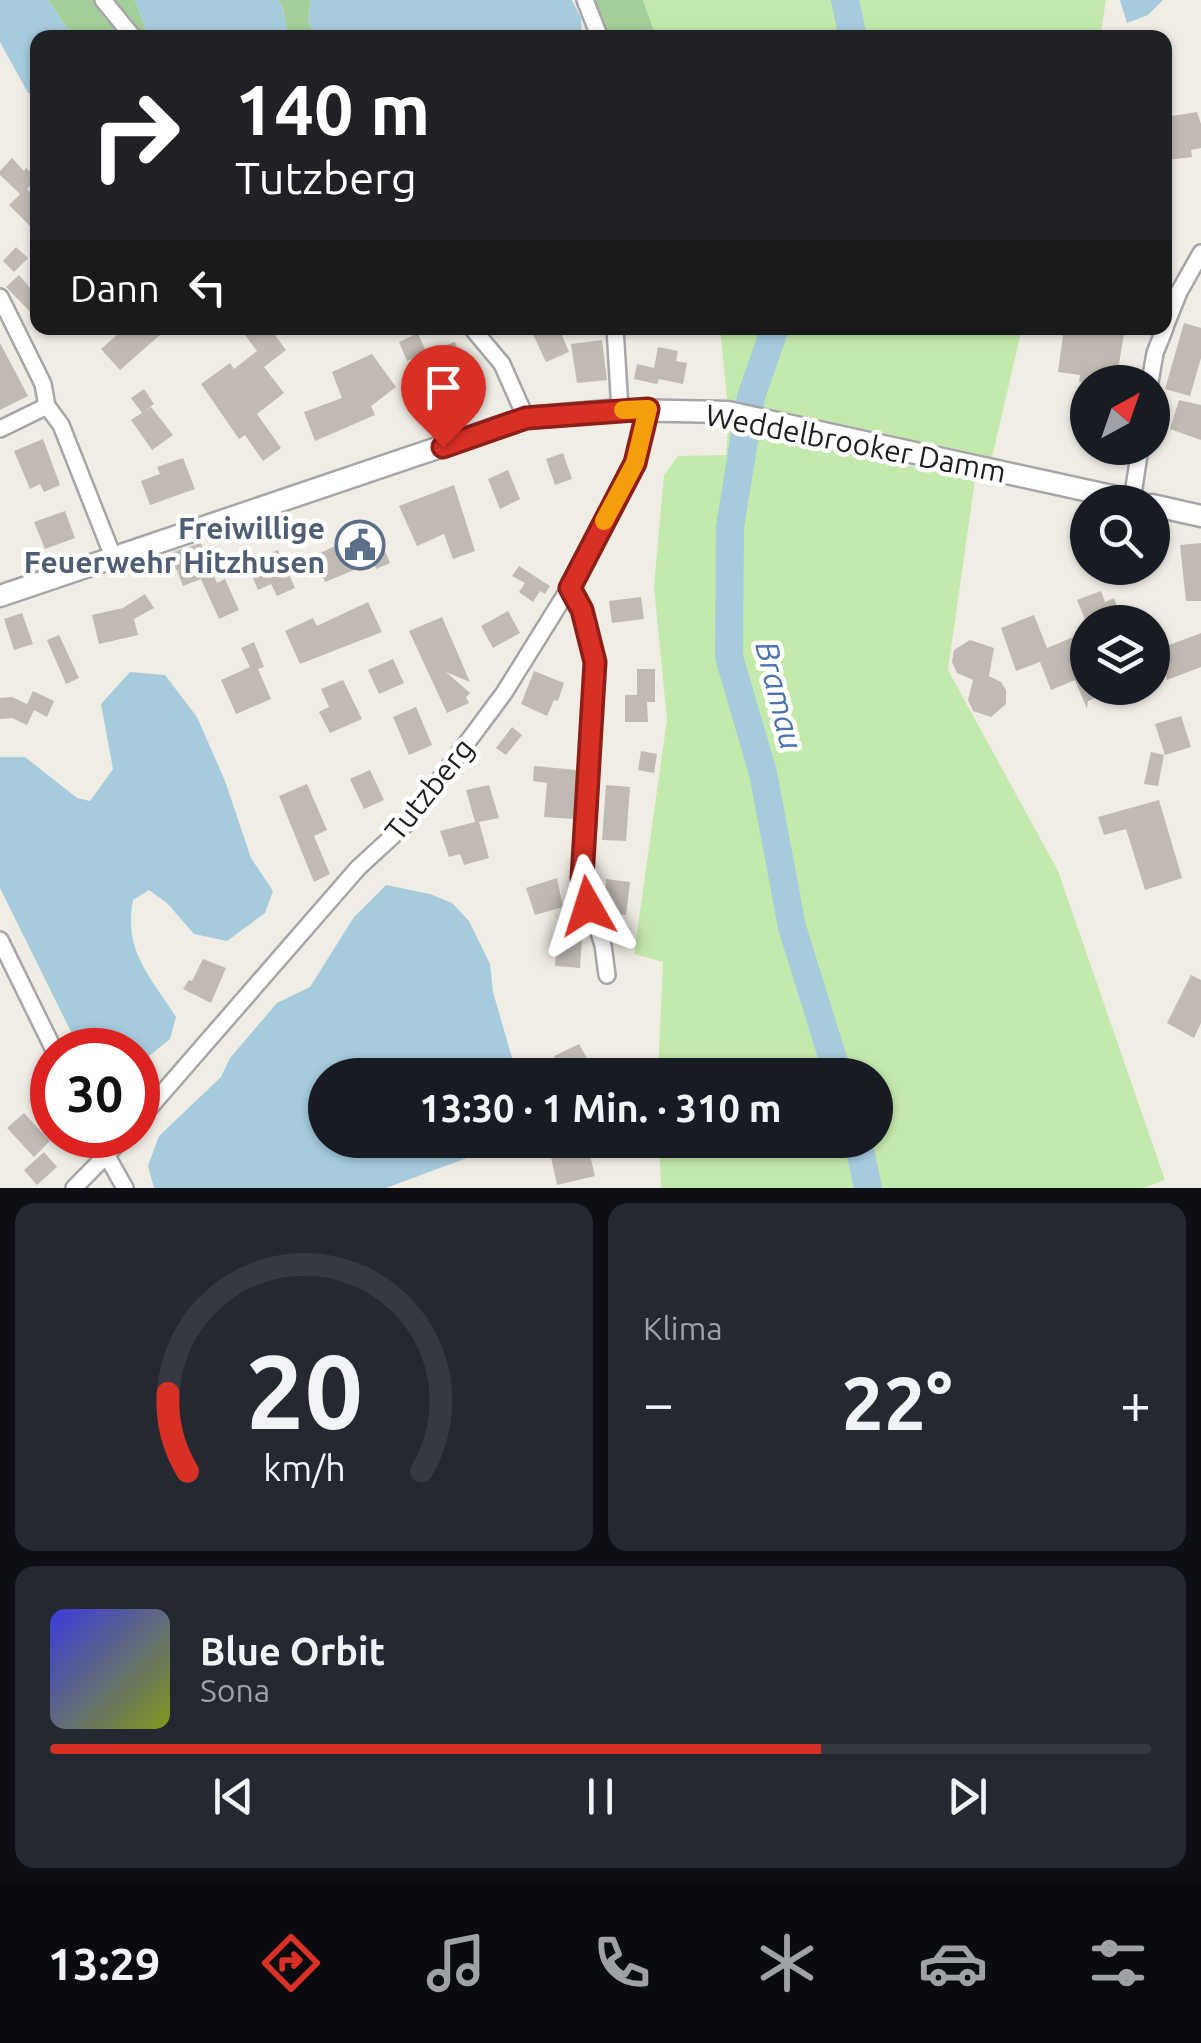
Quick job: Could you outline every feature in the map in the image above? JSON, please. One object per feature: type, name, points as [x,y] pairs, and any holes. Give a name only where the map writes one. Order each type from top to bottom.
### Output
[{"type":"street","points":[[103,0],[127,30]]},
{"type":"street","points":[[584,0],[597,30]]},
{"type":"street","points":[[1172,310],[1201,253]]},
{"type":"street","points":[[0,297],[44,384],[47,406],[62,425],[114,559]]},
{"type":"street","points":[[478,335],[502,364],[526,418]]},
{"type":"street","points":[[615,335],[620,410]]},
{"type":"street","points":[[1152,365],[1162,335]]},
{"type":"street","points":[[0,429],[47,406]]},
{"type":"street","name":"Weddelbrooker Damm","points":[[0,596],[526,418],[648,409],[728,412],[1070,487]]},
{"type":"street","name":"Tutzberg","points":[[160,1097],[358,868],[408,822],[504,693],[570,588],[635,463],[648,409]]},
{"type":"street","name":"Weddelbrooker Damm","points":[[1170,509],[1201,516]]},
{"type":"street","points":[[570,588],[582,610],[595,662],[582,878],[608,975]]},
{"type":"street","points":[[0,940],[43,1028]]},
{"type":"street","points":[[74,1188],[106,1158],[125,1188]]},
{"type":"green space","points":[[48,0],[135,0],[146,30],[68,30]]},
{"type":"green space","points":[[278,0],[311,0],[308,18],[312,30],[287,30]]},
{"type":"green space","points":[[594,0],[643,0],[654,30],[606,30]]},
{"type":"green space","points":[[643,0],[1106,0],[1101,30],[654,30]]},
{"type":"green space","points":[[721,335],[1020,335],[992,457],[727,399]]},
{"type":"green space","points":[[728,427],[975,480],[948,670],[1058,871],[1165,1180],[1143,1188],[661,1188],[660,1158],[893,1158],[893,1058],[659,1058],[663,962],[634,954],[667,720],[654,587],[664,475],[678,456],[726,455]]},
{"type":"water","points":[[0,0],[48,0],[68,30],[30,30],[30,93],[0,42]]},
{"type":"water","points":[[135,0],[278,0],[287,30],[146,30]]},
{"type":"water","points":[[311,0],[572,0],[581,18],[582,30],[312,30],[308,18]]},
{"type":"water","points":[[1120,0],[1163,0],[1148,15],[1127,23]]},
{"type":"water","points":[[130,672],[165,675],[197,717],[225,781],[251,858],[273,891],[265,913],[227,941],[194,934],[167,903],[149,890],[133,900],[135,948],[176,1017],[170,1039],[160,1047],[160,1028],[69,1028],[0,888],[0,757],[25,757],[77,798],[90,801],[113,769],[101,704]]},
{"type":"water","points":[[386,885],[452,903],[469,921],[490,964],[493,992],[512,1058],[308,1058],[308,1158],[467,1158],[386,1188],[154,1188],[148,1166],[151,1158],[160,1158],[160,1135],[221,1077],[230,1058],[277,1003],[310,987],[354,917]]},
{"type":"building","points":[[1197,112],[1201,148],[1191,150],[1192,157],[1172,160],[1172,116]]},
{"type":"building","points":[[12,158],[24,171],[26,168],[30,171],[30,226],[9,205],[20,194],[0,171]]},
{"type":"building","points":[[16,247],[28,258],[14,272],[3,261]]},
{"type":"building","points":[[19,275],[30,288],[30,312],[6,287]]},
{"type":"building","points":[[1184,323],[1201,328],[1201,358],[1190,396],[1170,390],[1170,372]]},
{"type":"building","points":[[117,335],[160,335],[120,370],[101,349]]},
{"type":"building","points":[[245,335],[275,335],[286,350],[264,367],[284,393],[257,414],[281,448],[263,461],[245,435],[239,439],[201,384],[230,363],[234,369],[257,351]]},
{"type":"building","points":[[419,335],[426,352],[407,361],[399,342]]},
{"type":"building","points":[[533,335],[562,335],[569,352],[546,362]]},
{"type":"building","points":[[1063,335],[1124,335],[1119,365],[1070,365],[1070,374],[1058,372]]},
{"type":"building","points":[[602,340],[607,380],[577,383],[571,344]]},
{"type":"building","points":[[455,342],[469,379],[452,386],[437,348]]},
{"type":"building","points":[[0,343],[28,396],[0,410]]},
{"type":"building","points":[[658,347],[678,351],[676,361],[687,363],[683,384],[634,379],[637,364],[654,368]]},
{"type":"building","points":[[372,354],[396,387],[371,406],[375,415],[315,441],[304,412],[342,398],[332,372]]},
{"type":"building","points":[[144,389],[154,404],[142,413],[131,398]]},
{"type":"building","points":[[1179,400],[1201,405],[1201,440],[1170,429]]},
{"type":"building","points":[[151,407],[173,435],[152,450],[131,420]]},
{"type":"building","points":[[43,439],[60,485],[44,492],[40,484],[30,489],[14,451]]},
{"type":"building","points":[[563,453],[572,479],[555,485],[546,459]]},
{"type":"building","points":[[183,458],[195,489],[150,505],[141,481],[160,474],[157,467]]},
{"type":"building","points":[[508,470],[520,499],[500,509],[488,479]]},
{"type":"building","points":[[454,485],[475,551],[453,559],[444,534],[417,546],[399,506]]},
{"type":"building","points":[[65,511],[75,538],[45,549],[34,522]]},
{"type":"building","name":"Freiwillige Feuerwehr Hitzhusen","points":[[375,527],[390,563],[376,569],[374,562],[325,582],[314,556]]},
{"type":"building","points":[[201,543],[217,583],[225,579],[239,610],[219,619],[201,579],[183,586],[170,553]]},
{"type":"building","points":[[1201,543],[1201,601],[1186,601],[1180,545]]},
{"type":"building","points":[[278,550],[295,588],[277,596],[271,584],[258,590],[247,564]]},
{"type":"building","points":[[519,566],[550,586],[545,594],[540,591],[533,602],[519,592],[525,583],[512,576]]},
{"type":"building","points":[[1101,591],[1105,602],[1114,598],[1117,605],[1079,605],[1077,600]]},
{"type":"building","points":[[145,594],[154,608],[134,619],[138,635],[99,644],[92,615],[123,608]]},
{"type":"building","points":[[641,597],[644,619],[612,623],[609,601]]},
{"type":"building","points":[[368,602],[382,632],[300,664],[285,631],[313,618],[317,626]]},
{"type":"building","points":[[508,611],[520,633],[493,648],[481,626]]},
{"type":"building","points":[[22,613],[33,644],[14,650],[4,619]]},
{"type":"building","points":[[1034,615],[1047,648],[1070,638],[1070,682],[1051,690],[1040,662],[1016,671],[1001,628]]},
{"type":"building","points":[[442,617],[470,682],[446,672],[470,693],[466,697],[469,703],[447,713],[409,631]]},
{"type":"building","points":[[1201,633],[1201,667],[1170,679],[1170,645]]},
{"type":"building","points":[[59,635],[79,678],[66,684],[47,640]]},
{"type":"building","points":[[970,640],[994,648],[989,676],[1006,690],[1006,704],[991,717],[973,711],[968,700],[973,680],[957,673],[952,662],[954,650]]},
{"type":"building","points":[[254,642],[264,667],[258,669],[271,699],[236,714],[221,680],[250,667],[241,648]]},
{"type":"building","points":[[393,659],[404,683],[379,694],[368,670]]},
{"type":"building","points":[[637,669],[655,669],[655,702],[647,702],[648,722],[625,722],[625,695],[637,695]]},
{"type":"building","points":[[534,671],[564,683],[547,716],[521,704]]},
{"type":"building","points":[[343,680],[362,719],[330,733],[319,712],[329,707],[321,689]]},
{"type":"building","points":[[33,691],[54,701],[47,717],[34,710],[27,725],[12,718],[0,719],[0,698],[12,697],[27,704]]},
{"type":"building","points":[[416,707],[432,745],[409,755],[393,717]]},
{"type":"building","points":[[1181,716],[1191,747],[1165,755],[1155,724]]},
{"type":"building","points":[[512,727],[522,735],[506,755],[496,748]]},
{"type":"building","points":[[641,751],[657,754],[654,773],[638,770]]},
{"type":"building","points":[[1151,752],[1164,755],[1158,786],[1144,784]]},
{"type":"building","points":[[534,766],[577,770],[574,819],[544,817],[547,783],[533,781]]},
{"type":"building","points":[[370,770],[384,800],[364,809],[350,779]]},
{"type":"building","points":[[307,784],[327,830],[314,836],[330,874],[314,882],[279,796]]},
{"type":"building","points":[[489,785],[499,818],[479,822],[489,858],[464,865],[460,854],[449,857],[440,831],[475,822],[466,790]]},
{"type":"building","points":[[606,785],[630,787],[626,841],[602,840]]},
{"type":"building","points":[[1159,800],[1182,878],[1145,890],[1126,829],[1104,835],[1098,817]]},
{"type":"building","points":[[557,878],[563,907],[535,915],[526,888]]},
{"type":"building","points":[[606,879],[630,882],[626,915],[605,913]]},
{"type":"building","points":[[557,936],[582,938],[580,968],[555,966]]},
{"type":"building","points":[[203,959],[226,968],[211,1003],[183,989],[192,981]]},
{"type":"building","points":[[1191,975],[1201,980],[1201,1023],[1194,1038],[1167,1023]]},
{"type":"building","points":[[579,1044],[586,1058],[555,1058]]},
{"type":"building","points":[[24,1113],[30,1119],[30,1153],[7,1128]]},
{"type":"building","points":[[37,1158],[49,1158],[57,1167],[37,1185],[24,1170]]},
{"type":"building","points":[[551,1158],[590,1158],[595,1176],[557,1185]]},
{"type":"waterway","name":"Bramau","points":[[845,0],[851,30]]},
{"type":"waterway","name":"Bramau","points":[[773,335],[751,397],[730,527],[729,657],[763,773],[792,927],[833,1058]]},
{"type":"waterway","name":"Bramau","points":[[862,1158],[868,1188]]},
{"type":"slow traffic","points":[[604,521],[635,463],[648,409],[623,410]]},
{"type":"place","name":"Freiwillige Feuerwehr Hitzhusen","points":[[360,545]]},
{"type":"route","points":[[443,447],[526,418],[648,409],[635,463],[570,588],[582,610],[595,662],[582,878],[588,906]]}]
